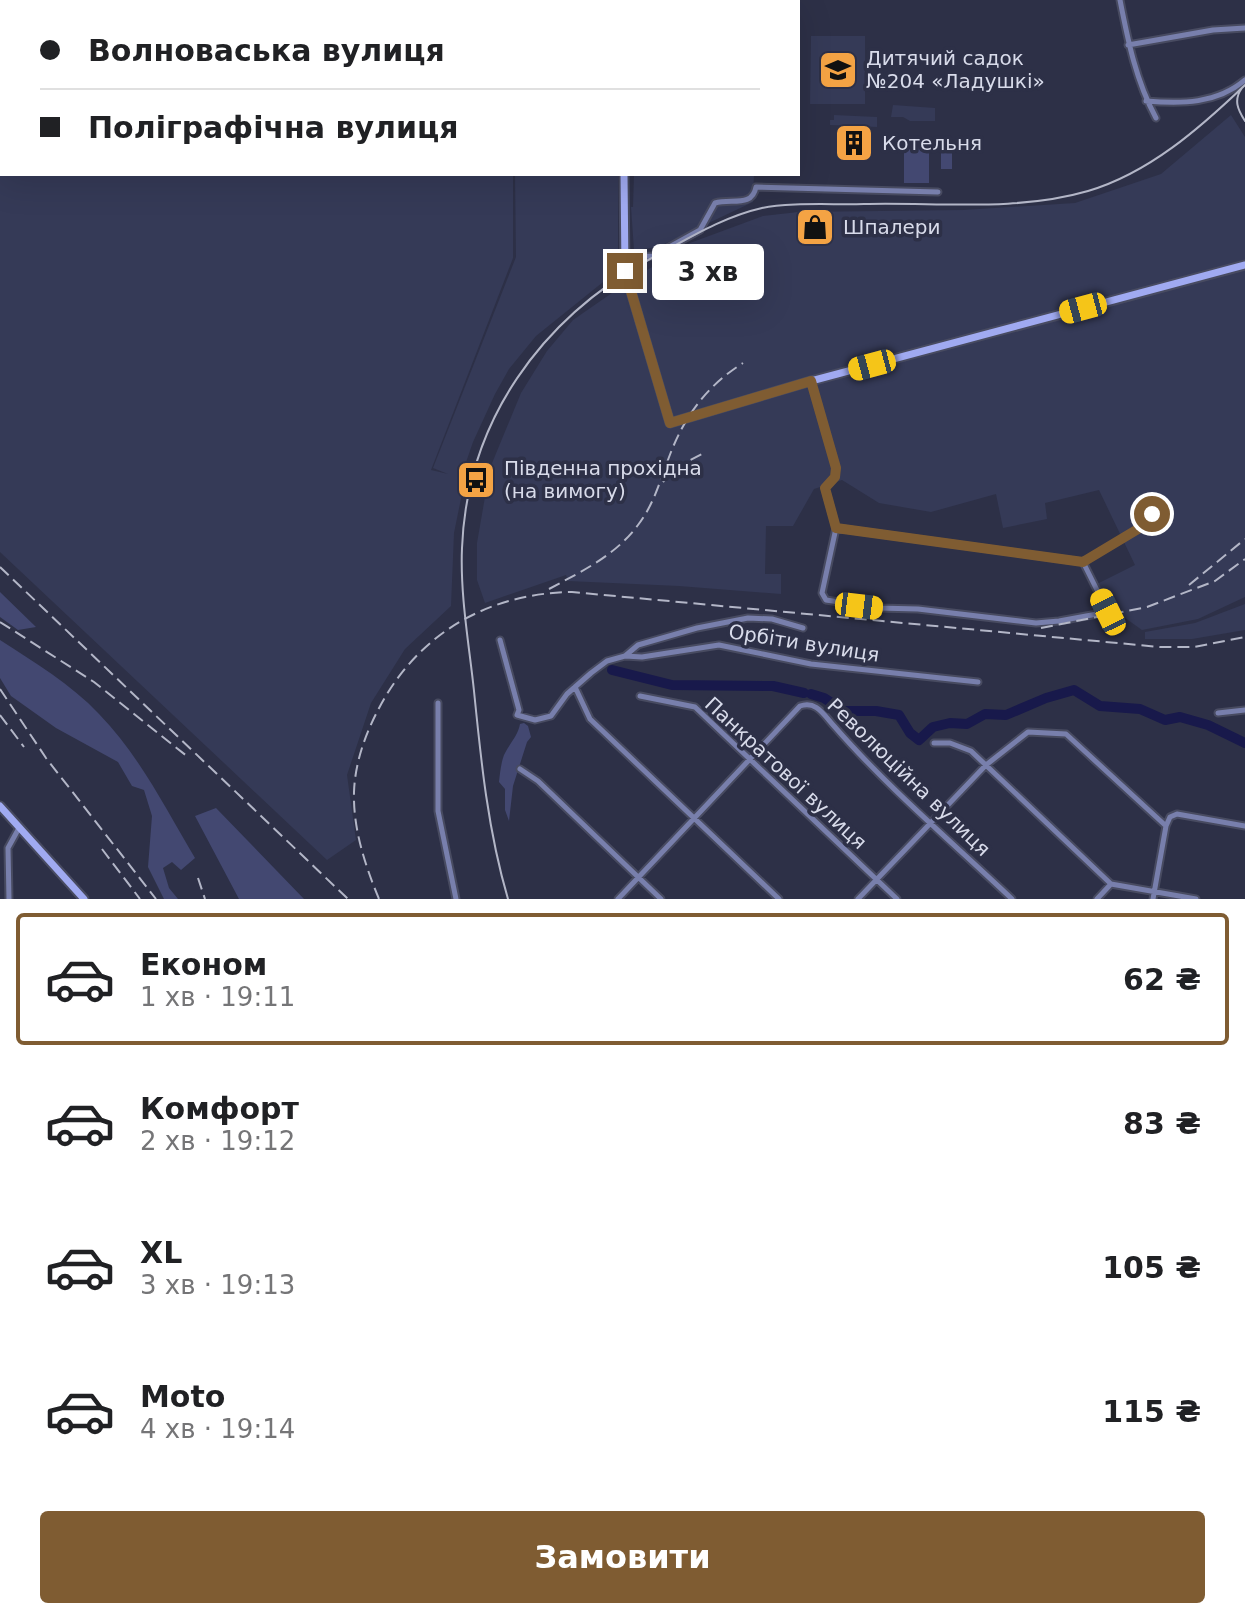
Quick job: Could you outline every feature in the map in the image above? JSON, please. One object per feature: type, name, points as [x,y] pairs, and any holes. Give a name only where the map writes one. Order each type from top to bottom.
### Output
[{"type":"street","points":[[1120,0],[1128,45],[1146,101],[1156,118]]},
{"type":"street","points":[[1128,45],[1213,30],[1245,28]]},
{"type":"street","points":[[1146,101],[1184,103],[1221,96],[1245,80]]},
{"type":"street","points":[[624,176],[626,278],[670,423],[811,381],[1245,265]]},
{"type":"street","points":[[624,257],[648,257],[665,249],[703,228],[715,203],[747,201],[754,195],[756,187],[938,192]]},
{"type":"street","points":[[811,381],[836,468],[835,477],[825,488],[836,528],[823,588],[824,599],[878,608],[918,609],[1036,623],[1108,612],[1083,562]]},
{"type":"street","points":[[836,528],[1083,562],[1138,529],[1163,506]]},
{"type":"street","points":[[500,640],[519,710],[517,715],[535,720],[551,716],[575,687],[607,661],[625,656],[638,645],[697,628],[748,618],[772,619],[803,628]]},
{"type":"street","name":"Орбіти вулиця","points":[[625,656],[642,657],[719,645],[811,664],[978,682]]},
{"type":"street","points":[[575,687],[590,719],[779,899]]},
{"type":"street","name":"Панкратової вулиця","points":[[640,696],[695,707],[897,899]]},
{"type":"street","points":[[438,703],[438,811],[456,899]]},
{"type":"street","name":"Революційна вулиця","points":[[618,899],[800,706],[810,704],[817,707],[848,743],[1012,899]]},
{"type":"street","points":[[1218,713],[1245,710]]},
{"type":"street","points":[[858,899],[986,765],[1024,733],[1066,734],[1166,826]]},
{"type":"street","points":[[934,743],[950,743],[964,748],[986,765],[1111,884],[1153,895],[1196,899]]},
{"type":"street","points":[[520,769],[538,781],[661,899]]},
{"type":"street","points":[[0,806],[84,899]]},
{"type":"street","points":[[1153,895],[1170,817],[1177,814],[1245,826]]},
{"type":"street","points":[[9,899],[8,848],[19,828]]},
{"type":"street","points":[[1097,899],[1111,884]]},
{"type":"shaded area","name":"Дитячий садок №204 «Ладушкі»","points":[[811,36],[865,36],[865,104],[810,104]]},
{"type":"shaded area","points":[[893,105],[935,108],[935,121],[891,117]]},
{"type":"shaded area","points":[[834,115],[877,117],[877,127],[830,125]]},
{"type":"shaded area","points":[[1231,115],[1245,137],[1245,597],[1198,619],[1142,630],[1111,608],[1097,584],[1135,565],[1099,490],[1045,503],[1047,519],[1003,528],[996,494],[931,512],[879,503],[842,480],[814,489],[793,526],[766,526],[765,574],[781,574],[781,594],[568,581],[566,575],[485,603],[477,580],[477,543],[490,468],[521,393],[547,351],[573,320],[622,286],[690,243],[763,216],[798,212],[963,210],[1075,203],[1161,174]]},
{"type":"shaded area","points":[[941,140],[952,140],[952,169],[941,169]]},
{"type":"shaded area","points":[[904,141],[929,141],[929,183],[904,183]]},
{"type":"shaded area","points":[[0,176],[513,176],[513,258],[431,470],[448,474],[433,468],[516,257],[515,176],[618,176],[618,270],[536,336],[509,369],[495,394],[461,477],[465,479],[454,533],[451,606],[405,649],[371,703],[347,775],[356,840],[327,860],[0,552]]},
{"type":"shaded area","points":[[634,176],[754,176],[753,202],[658,247],[634,250]]},
{"type":"shaded area","points":[[0,592],[36,627],[18,630],[0,617]]},
{"type":"shaded area","points":[[1245,604],[1245,630],[1192,639],[1145,639],[1145,632],[1195,623]]},
{"type":"shaded area","points":[[0,640],[52,674],[88,703],[139,765],[195,858],[181,870],[172,862],[163,868],[169,888],[178,899],[164,899],[148,867],[152,816],[144,790],[132,786],[118,762],[56,728],[11,696],[0,678]]},
{"type":"shaded area","points":[[524,723],[531,737],[513,786],[509,821],[505,810],[505,789],[499,782],[501,768],[506,751],[520,724]]},
{"type":"shaded area","points":[[216,808],[304,899],[239,899],[195,816]]},
{"type":"waterway","points":[[612,670],[672,685],[773,686],[804,693]]},
{"type":"waterway","points":[[811,694],[844,711],[899,715],[910,733],[919,740],[933,727],[950,723],[967,724],[985,714],[1006,715],[1074,690],[1100,706],[1140,709],[1165,720],[1180,717],[1208,725],[1245,743]]},
{"type":"tram line","points":[[508,899],[495,848],[483,770],[464,602],[462,548],[467,502],[478,458],[495,417],[517,378],[544,343],[575,312],[611,283],[650,259],[733,217],[785,205],[976,205],[1061,198],[1110,183],[1153,161],[1192,133],[1245,85]]},
{"type":"tram line","points":[[1242,88],[1238,105],[1245,121]]},
{"type":"railway","points":[[549,589],[597,562],[629,536],[649,508],[677,438],[691,413],[719,381],[743,363]]},
{"type":"railway","points":[[663,482],[675,468],[706,452]]},
{"type":"railway","points":[[1189,585],[1245,539]]},
{"type":"railway","points":[[1041,628],[1147,607],[1215,581],[1245,559]]},
{"type":"railway","points":[[0,567],[348,899]]},
{"type":"railway","points":[[379,899],[361,847],[354,806],[356,770],[369,729],[394,683],[434,640],[458,623],[512,600],[572,592],[1160,647],[1194,647],[1245,637]]},
{"type":"railway","points":[[0,622],[94,682],[188,757]]},
{"type":"railway","points":[[0,689],[46,758],[156,899]]},
{"type":"railway","points":[[0,715],[24,747]]},
{"type":"railway","points":[[102,849],[140,899]]},
{"type":"railway","points":[[198,878],[205,899]]},
{"type":"place","name":"Дитячий садок №204 «Ладушкі»","points":[[838,70]]},
{"type":"place","name":"Котельня","points":[[854,143]]},
{"type":"place","name":"Шпалери","points":[[815,227]]},
{"type":"place","name":"Південна прохідна (на вимогу)","points":[[476,480]]},
{"type":"route","points":[[625,271],[670,423],[811,381],[836,468],[835,477],[825,488],[836,528],[1083,562],[1121,541],[1152,514]]}]
